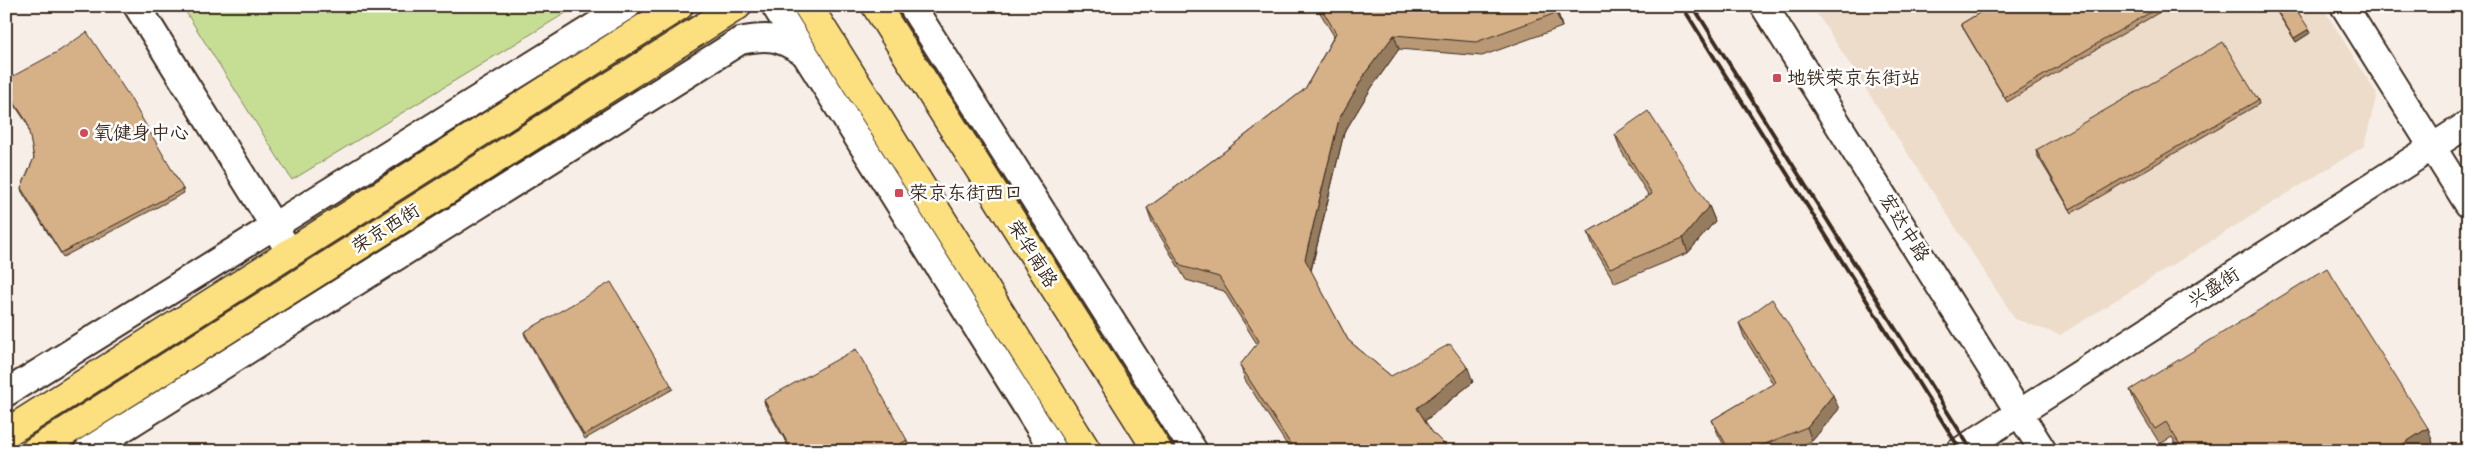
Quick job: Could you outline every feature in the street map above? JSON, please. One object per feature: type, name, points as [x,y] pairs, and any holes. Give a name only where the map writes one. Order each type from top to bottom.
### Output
[{"type":"main road","name":"荣京西街","points":[[6,434],[679,6]]},
{"type":"main road","name":"荣京西街","points":[[36,451],[737,6]]},
{"type":"main road","points":[[808,6],[1087,451]]},
{"type":"main road","name":"荣华南路","points":[[876,6],[1158,451]]},
{"type":"street","points":[[137,6],[291,254]]},
{"type":"street","points":[[6,393],[627,6]]},
{"type":"street","points":[[775,6],[1054,451]]},
{"type":"street","points":[[912,6],[1194,451]]},
{"type":"street","name":"宏达中路","points":[[1764,6],[2043,451]]},
{"type":"street","points":[[2344,6],[2468,204]]},
{"type":"street","points":[[87,451],[740,41],[756,37],[775,37],[804,53]]},
{"type":"street","name":"兴盛街","points":[[1960,451],[2468,124]]},
{"type":"street","points":[[1011,164],[1023,240]]},
{"type":"shaded area","points":[[1812,6],[2322,6],[2377,94],[2364,146],[2060,335],[2015,319]]},
{"type":"green space","points":[[182,6],[577,6],[292,180]]},
{"type":"building","points":[[1320,6],[1555,6],[1556,13],[1476,42],[1394,35],[1366,72],[1339,119],[1305,259],[1348,340],[1391,376],[1450,344],[1468,368],[1417,408],[1432,432],[1451,451],[1295,451],[1240,365],[1259,341],[1219,277],[1181,266],[1147,208],[1216,158],[1305,89],[1336,33]]},
{"type":"building","points":[[1991,6],[2161,6],[2005,98],[1961,24]]},
{"type":"building","points":[[2274,6],[2294,6],[2309,29],[2294,38]]},
{"type":"building","points":[[87,32],[129,96],[183,189],[61,253],[21,188],[34,158],[27,122],[6,90],[6,80],[59,51]]},
{"type":"building","points":[[2223,42],[2258,100],[2070,209],[2036,150]]},
{"type":"building","points":[[1648,111],[1709,206],[1683,238],[1610,268],[1588,232],[1652,194],[1615,134]]},
{"type":"building","points":[[2327,268],[2428,428],[2392,451],[2184,451],[2166,422],[2155,429],[2130,390]]},
{"type":"building","points":[[611,282],[671,385],[584,435],[524,332]]},
{"type":"building","points":[[1772,299],[1833,395],[1807,427],[1748,451],[1730,451],[1712,420],[1776,382],[1739,323]]},
{"type":"building","points":[[856,349],[907,440],[888,451],[792,451],[764,400]]},
{"type":"railway","points":[[1682,6],[1961,451]]},
{"type":"railway","points":[[1693,6],[1972,451]]},
{"type":"place","name":"地铁荣京东街站","points":[[1777,78]]},
{"type":"place","name":"氧健身中心","points":[[84,133]]},
{"type":"place","name":"荣京东街西口","points":[[899,193]]}]
